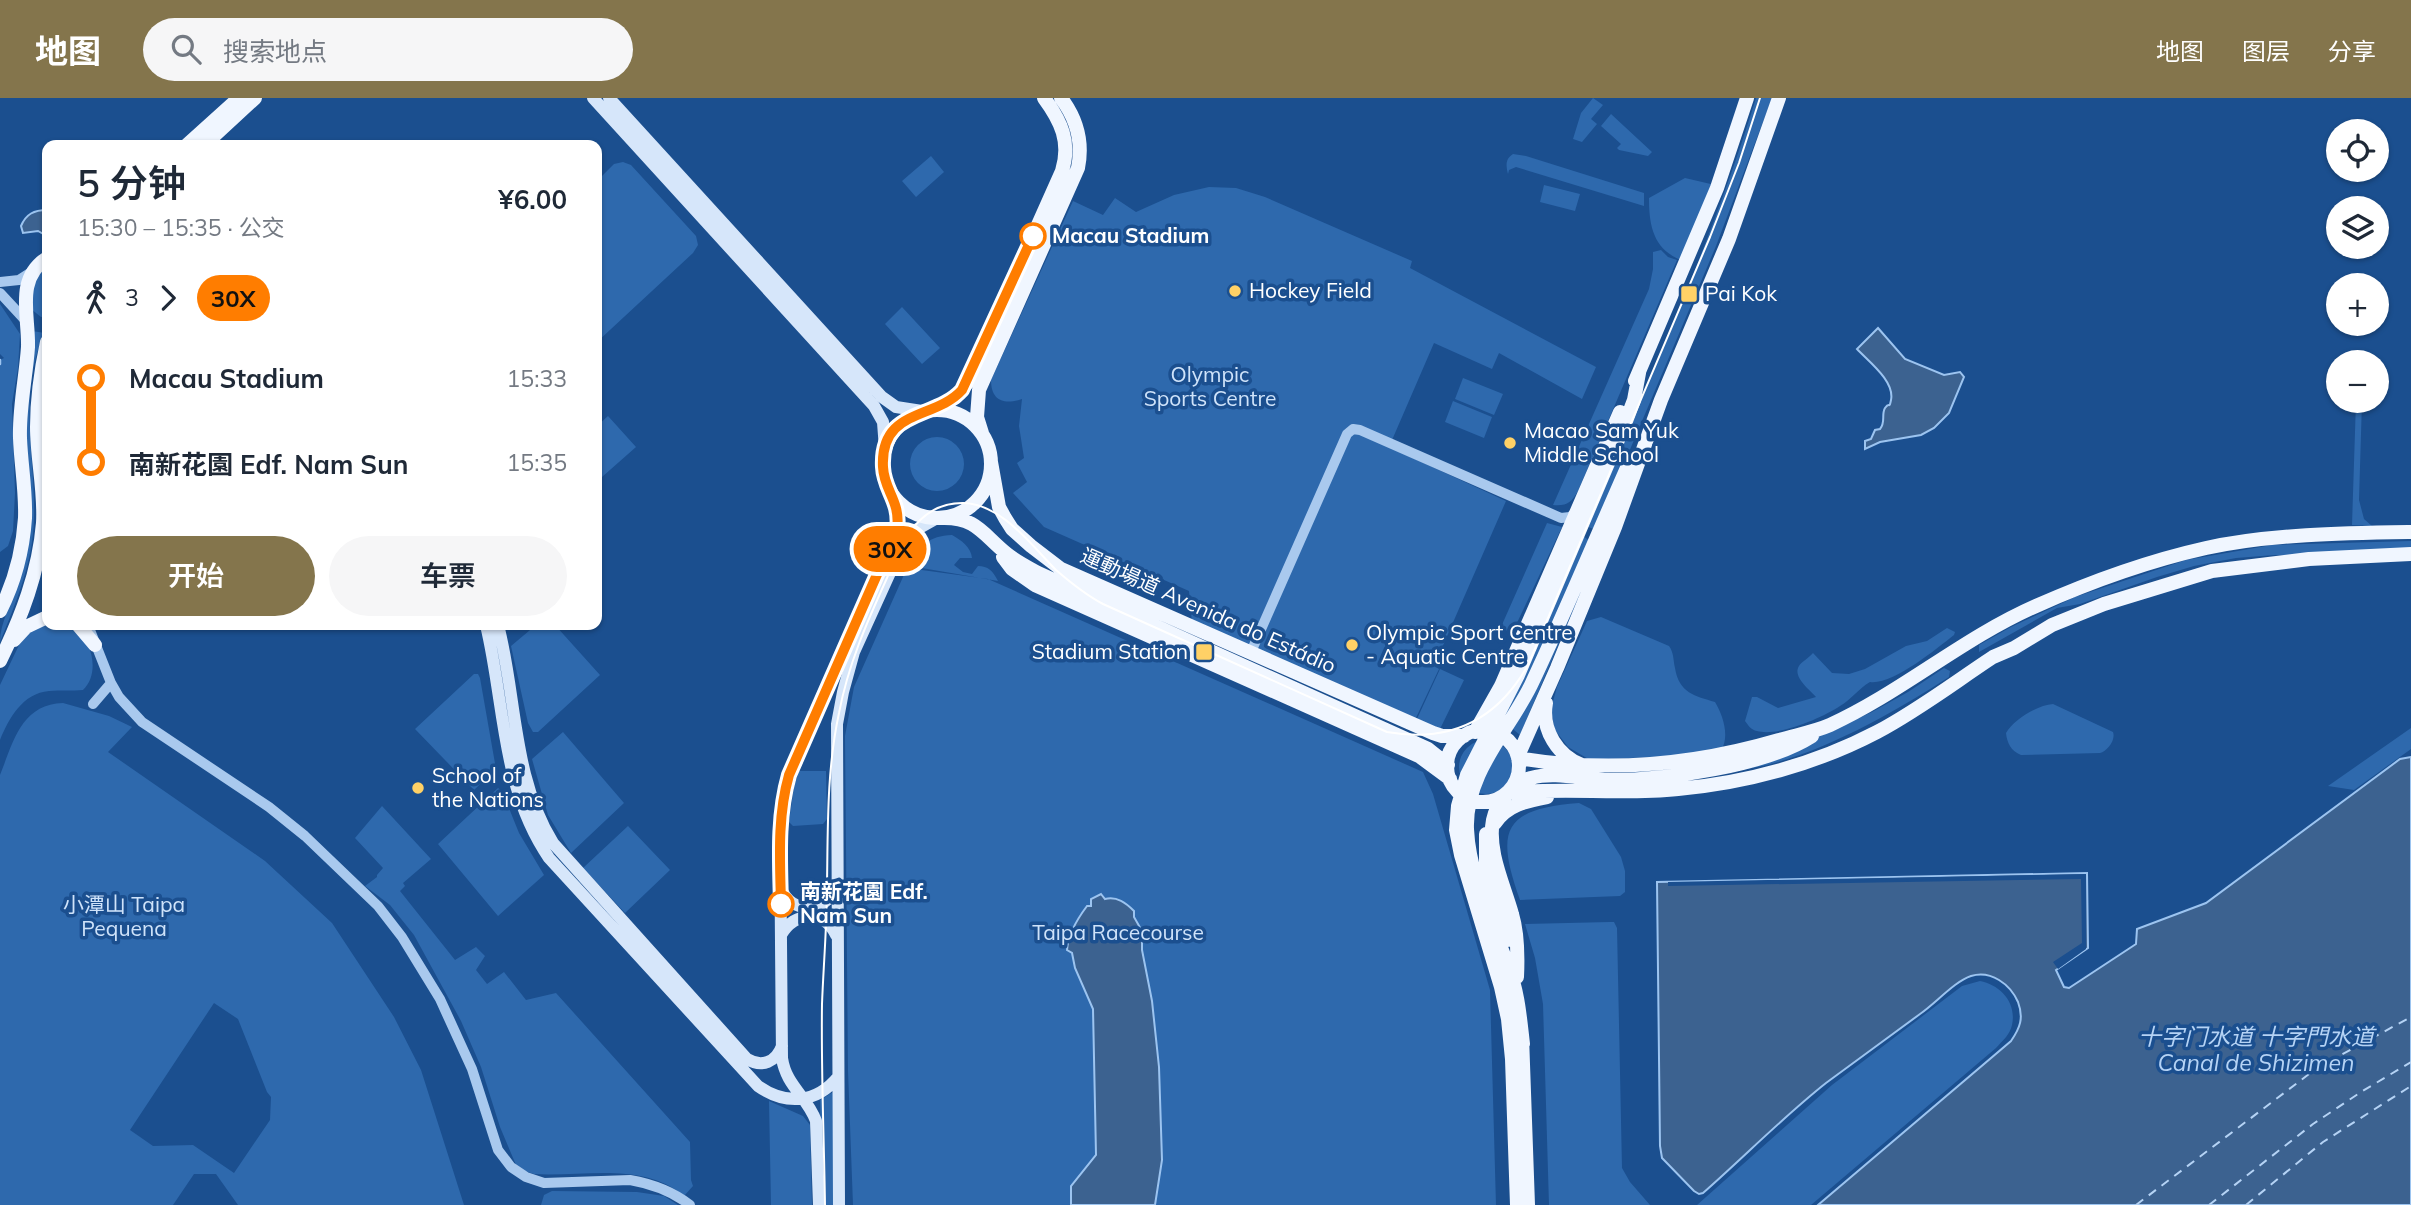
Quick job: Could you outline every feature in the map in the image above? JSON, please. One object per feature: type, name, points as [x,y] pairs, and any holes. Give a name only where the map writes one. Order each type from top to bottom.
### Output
[{"type":"main road","points":[[193,140],[239,98]]},
{"type":"main road","points":[[209,140],[255,98]]},
{"type":"main road","points":[[593,98],[874,406],[883,424],[884,474],[898,511],[895,538],[813,720],[785,790],[780,827],[782,1042],[785,1071],[816,1121],[819,1205]]},
{"type":"main road","points":[[609,98],[882,397],[896,407],[947,410],[964,416],[982,433]]},
{"type":"main road","points":[[885,450],[888,440],[899,425],[913,415],[956,397],[968,382],[1062,171],[1066,155],[1064,133],[1058,118],[1044,98]]},
{"type":"main road","points":[[839,1205],[837,724],[843,692],[854,652],[904,544],[921,525],[960,513],[975,503],[986,488],[991,461],[988,443],[977,416],[979,390],[1078,168],[1080,149],[1077,129],[1061,98]]},
{"type":"main road","points":[[1509,1205],[1499,1000],[1456,843],[1450,775],[1452,748],[1470,734],[1501,687],[1717,188],[1747,98]]},
{"type":"main road","points":[[1528,1205],[1519,984],[1488,871],[1485,841],[1502,797],[1518,777],[1518,757],[1615,527],[1661,400],[1729,239],[1779,98]]},
{"type":"main road","points":[[0,611],[14,573],[24,521],[25,483],[20,414],[28,343],[26,294],[33,271],[42,263]]},
{"type":"main road","points":[[1517,1205],[1508,1019],[1458,841],[1458,806],[1467,775],[1518,675],[1626,421],[1634,400],[1639,373]]},
{"type":"main road","points":[[42,374],[37,428],[42,487]]},
{"type":"main road","points":[[1523,1044],[1513,981],[1471,856],[1467,830],[1470,796],[1492,750],[1529,688],[1644,426],[1661,400]]},
{"type":"main road","name":"運動場道 Avenida do Estádio","points":[[991,461],[999,507],[1012,529],[1061,569],[1433,733],[1442,736],[1470,734]]},
{"type":"main road","points":[[892,493],[908,510],[924,517],[940,518]]},
{"type":"main road","name":"運動場道 Avenida do Estádio","points":[[940,518],[968,522],[1007,555],[1107,611],[1419,756],[1450,775]]},
{"type":"main road","points":[[1,658],[21,616],[35,572],[42,522]]},
{"type":"main road","points":[[1512,1059],[1516,937],[1492,834],[1496,811],[1507,794],[1524,780],[1544,775],[1609,780],[1662,777],[1761,758],[1793,746],[2008,620],[2044,603],[2154,561],[2207,548],[2307,537],[2411,533]]},
{"type":"main road","points":[[1450,775],[1459,792],[1468,799],[1486,802],[1502,797],[1561,790],[1625,792],[1680,789],[1771,773],[1816,758],[1877,732],[1993,657],[2062,620],[2104,604],[2199,575],[2243,567],[2309,559],[2411,554]]},
{"type":"main road","name":"運動場道 Avenida do Estádio","points":[[1107,611],[1249,668],[1428,749],[1450,775]]},
{"type":"main road","points":[[1,658],[26,627],[42,619]]},
{"type":"main road","points":[[82,630],[94,645]]},
{"type":"main road","points":[[487,630],[513,781],[525,815],[543,850],[746,1075],[773,1095],[795,1100],[822,1093],[838,1077]]},
{"type":"main road","points":[[499,630],[524,778],[535,811],[558,850],[747,1059],[758,1063],[771,1061],[778,1054],[782,1042]]},
{"type":"main road","points":[[1968,643],[1977,656],[1993,657]]},
{"type":"main road","points":[[1249,668],[1246,662],[1251,652]]},
{"type":"main road","points":[[1937,661],[1948,663],[1955,668],[1959,673],[1956,681]]},
{"type":"main road","points":[[1550,685],[1544,710],[1552,739],[1575,762],[1587,766]]},
{"type":"main road","points":[[813,720],[826,717],[837,724]]},
{"type":"main road","points":[[1518,757],[1561,765],[1587,766],[1632,766],[1685,761],[1762,745],[1828,725]]},
{"type":"main road","points":[[1470,734],[1488,731],[1501,736],[1511,744],[1518,757]]},
{"type":"main road","points":[[1561,765],[1551,770],[1549,778],[1553,787],[1561,790]]},
{"type":"main road","points":[[1488,871],[1488,837],[1502,813],[1531,801],[1579,791]]},
{"type":"main road","points":[[781,889],[793,904],[807,908],[824,903],[836,889]]},
{"type":"main road","points":[[781,935],[792,921],[810,916],[825,921],[836,935]]},
{"type":"street","points":[[0,282],[19,280],[33,271]]},
{"type":"street","points":[[0,293],[26,321]]},
{"type":"street","points":[[1251,652],[1347,434],[1353,429],[1560,518],[1570,517],[1577,510]]},
{"type":"street","points":[[40,460],[42,471]]},
{"type":"street","points":[[90,630],[110,683],[142,722],[269,807],[305,836],[377,906],[402,937],[440,999],[472,1069],[498,1150],[511,1167],[526,1177],[544,1183],[630,1180],[644,1182],[671,1191],[690,1205]]},
{"type":"street","points":[[93,704],[110,683]]},
{"type":"green space","points":[[1593,98],[1603,105],[1591,119],[1597,124],[1582,142],[1573,139],[1581,113]]},
{"type":"green space","points":[[1756,98],[1772,98],[1716,246],[1596,530],[1586,526],[1699,261]]},
{"type":"green space","points":[[1611,114],[1652,152],[1648,156],[1617,148],[1621,144],[1601,126]]},
{"type":"green space","points":[[1513,154],[1644,193],[1644,206],[1516,167],[1509,170],[1508,174],[1507,163]]},
{"type":"green space","points":[[931,156],[944,172],[916,197],[902,181]]},
{"type":"green space","points":[[623,162],[631,165],[696,236],[698,245],[693,253],[602,337],[602,176],[614,164]]},
{"type":"green space","points":[[1685,178],[1715,185],[1681,260],[1664,249],[1654,235],[1649,198]]},
{"type":"green space","points":[[1544,185],[1580,194],[1575,211],[1540,202]]},
{"type":"green space","name":"Olympic Sports Centre","points":[[1209,187],[1236,188],[1265,197],[1412,261],[1410,268],[1596,367],[1582,399],[1499,353],[1492,369],[1434,343],[1389,447],[1506,501],[1434,666],[1439,669],[1414,722],[1192,623],[1189,591],[1044,527],[1013,493],[1027,482],[1017,463],[1024,458],[1019,426],[1022,399],[1010,402],[1000,400],[993,393],[991,380],[1073,201],[1103,215],[1115,198],[1136,212],[1174,195]]},
{"type":"green space","points":[[1661,250],[1668,257],[1677,260],[1578,491],[1568,503],[1553,505],[1649,289],[1653,252]]},
{"type":"green space","points":[[42,271],[41,317],[31,309],[34,285]]},
{"type":"green space","points":[[0,304],[20,334],[12,404],[15,493],[13,531],[8,546],[0,552],[0,360],[4,358],[0,354]]},
{"type":"green space","points":[[902,307],[940,348],[922,364],[885,324]]},
{"type":"green space","points":[[32,331],[42,333],[32,377],[30,401],[33,535],[23,582],[0,642],[14,585]]},
{"type":"green space","points":[[1463,378],[1503,394],[1494,415],[1455,399]]},
{"type":"green space","points":[[1453,401],[1492,417],[1484,438],[1445,422]]},
{"type":"green space","points":[[2356,413],[2362,413],[2359,500],[2364,519],[2372,526],[2352,525]]},
{"type":"green space","points":[[608,416],[636,447],[602,477],[602,421]]},
{"type":"green space","points":[[937,437],[956,445],[964,464],[956,483],[937,491],[918,483],[910,464],[918,445]]},
{"type":"green space","points":[[1547,523],[1562,527],[1516,625],[1497,636]]},
{"type":"green space","points":[[952,535],[968,547],[972,558],[960,558],[954,565],[963,572],[972,574],[978,566],[985,567],[998,581],[910,566],[917,552],[926,543],[937,537]]},
{"type":"green space","points":[[1582,535],[1591,542],[1596,556],[1520,735],[1501,722]]},
{"type":"green space","points":[[2411,541],[2411,548],[2236,558],[2194,566],[2080,604],[2057,608],[1979,652],[1979,645],[2075,597],[2186,560],[2272,545]]},
{"type":"green space","name":"Taipa Racecourse","points":[[907,568],[988,579],[1423,772],[1433,794],[1490,990],[1496,1205],[853,1205],[848,1071],[845,736],[854,687]]},
{"type":"green space","points":[[1601,617],[1669,646],[1677,676],[1684,688],[1715,702],[1718,707],[1725,733],[1721,750],[1670,756],[1590,760],[1568,747],[1555,730],[1552,705],[1557,687],[1587,621]]},
{"type":"green space","points":[[42,623],[42,630],[77,630],[81,633],[90,649],[93,667],[91,675],[83,690],[49,691],[32,696],[18,708],[0,740],[0,685],[19,645],[37,624]]},
{"type":"green space","points":[[1947,628],[1955,632],[1954,635],[1926,657],[1890,678],[1870,682],[1844,703],[1822,716],[1788,729],[1766,732],[1753,730],[1745,721],[1752,697],[1778,708],[1816,697],[1803,683],[1797,670],[1813,653],[1832,673],[1849,674],[1865,669],[1906,646],[1927,641]]},
{"type":"green space","points":[[530,630],[560,630],[600,675],[538,732],[533,732],[528,723],[511,646]]},
{"type":"green space","points":[[1944,668],[1950,671],[1949,677],[1902,706],[1849,734],[1793,757],[1766,765],[1721,772],[1593,776],[1746,763],[1822,735],[1872,712]]},
{"type":"green space","points":[[1440,669],[1464,680],[1440,729],[1416,721]]},
{"type":"green space","points":[[474,674],[478,674],[480,678],[496,769],[474,790],[415,729]]},
{"type":"green space","name":"小潭山 Taipa Pequena","points":[[63,703],[109,716],[132,727],[108,752],[265,861],[332,923],[394,1017],[421,1070],[464,1205],[238,1205],[216,1174],[194,1174],[173,1205],[0,1205],[0,775],[21,727],[37,710]],"holes":[[[214,1003],[238,1019],[271,1097],[270,1120],[234,1173],[193,1145],[153,1146],[130,1130]]]},
{"type":"green space","points":[[2053,704],[2113,732],[2110,745],[2100,753],[2021,755],[2015,751],[2010,746],[2006,733],[2010,728],[2027,714]]},
{"type":"green space","points":[[2411,728],[2411,749],[2354,790],[2328,786]]},
{"type":"green space","points":[[563,732],[624,803],[571,853],[548,815],[532,759]]},
{"type":"green space","points":[[1491,740],[1501,744],[1509,752],[1513,767],[1509,782],[1501,790],[1481,794],[1471,790],[1463,782],[1459,762],[1463,752],[1471,744]]},
{"type":"green space","points":[[799,771],[826,771],[827,819],[823,824],[793,826],[789,822]]},
{"type":"green space","points":[[498,788],[502,791],[519,833],[544,875],[498,916],[438,844]]},
{"type":"green space","points":[[1579,803],[1591,809],[1621,857],[1625,871],[1625,892],[1620,896],[1520,900],[1508,856],[1508,840],[1512,828],[1520,818],[1534,811]]},
{"type":"green space","points":[[382,806],[431,859],[403,883],[405,886],[400,891],[455,960],[476,947],[485,956],[476,970],[487,984],[504,972],[526,1000],[556,993],[690,1142],[693,1186],[684,1196],[668,1185],[632,1174],[534,1174],[516,1165],[500,1127],[481,1067],[461,1021],[414,935],[390,905],[365,886],[377,877],[383,868],[355,838]]},
{"type":"green space","points":[[628,826],[670,870],[625,913],[583,868]]},
{"type":"green space","points":[[1614,922],[1617,928],[1622,1168],[1650,1205],[1549,1205],[1543,1004],[1535,958],[1525,924]]},
{"type":"green space","points":[[1980,981],[1994,986],[2009,1002],[2013,1017],[2008,1035],[1811,1205],[1697,1205],[1832,1085],[1962,986]]},
{"type":"green space","points":[[833,1092],[835,1205],[822,1205],[820,1100]]},
{"type":"green space","points":[[769,1101],[803,1116],[810,1125],[812,1205],[771,1205]]},
{"type":"green space","points":[[552,1191],[637,1192],[664,1196],[678,1205],[541,1205],[544,1195]]},
{"type":"water","points":[[42,211],[42,233],[38,231],[23,233],[23,222],[34,212]]},
{"type":"water","points":[[1878,328],[1905,359],[1944,375],[1960,372],[1964,377],[1949,413],[1934,428],[1921,435],[1880,442],[1865,449],[1865,441],[1871,439],[1875,430],[1882,426],[1884,411],[1891,400],[1885,379],[1857,349]]},
{"type":"water","name":"十字门水道 十字門水道 Canal de Shizimen","points":[[2411,757],[2411,1205],[1818,1205],[2011,1041],[2020,1023],[2018,1002],[2005,984],[1986,975],[1971,976],[1958,983],[1926,1010],[1826,1083],[1703,1193],[1694,1191],[1662,1158],[1657,882],[2087,873],[2088,948],[2056,970],[2064,987],[2069,988],[2136,944],[2137,929],[2206,903],[2400,759]]},
{"type":"water","points":[[1101,894],[1105,899],[1117,899],[1131,908],[1142,931],[1142,950],[1152,1001],[1159,1067],[1162,1160],[1155,1205],[1071,1205],[1071,1186],[1096,1155],[1093,1009],[1075,968],[1072,953],[1067,950],[1077,921],[1087,906],[1091,906],[1091,899]]},
{"type":"pier","points":[[2086,874],[2086,949],[2058,969],[2053,962],[2082,943],[2081,879],[1668,886],[1668,882]]},
{"type":"ferry route","points":[[2136,1205],[2317,1068],[2411,1017]]},
{"type":"ferry route","points":[[2209,1205],[2313,1124],[2411,1062]]},
{"type":"ferry route","points":[[2246,1205],[2323,1142],[2411,1086]]},
{"type":"tram line","points":[[825,1205],[822,1004],[829,792],[834,739],[847,678],[859,644],[899,551],[914,527],[923,517],[948,504],[978,505],[1004,518],[1056,570],[1103,604],[1387,732],[1431,734],[1470,723],[1502,700],[1528,665],[1710,237],[1739,163],[1760,98]]},
{"type":"bus line","name":"30X","points":[[781,904],[780,827],[789,775],[895,538],[898,511],[886,483],[883,465],[888,440],[905,420],[941,407],[956,397],[968,382],[1033,236]]},
{"type":"place","name":"Macau Stadium","points":[[1033,236]]},
{"type":"place","name":"Hockey Field","points":[[1235,291]]},
{"type":"place","name":"Pai Kok","points":[[1689,294]]},
{"type":"place","name":"Macao Sam Yuk Middle School","points":[[1510,443]]},
{"type":"place","name":"Olympic Sport Centre - Aquatic Centre","points":[[1352,645]]},
{"type":"place","name":"Stadium Station","points":[[1204,652]]},
{"type":"place","name":"School of the Nations","points":[[418,788]]},
{"type":"place","name":"南新花園 Edf. Nam Sun","points":[[781,904]]}]
